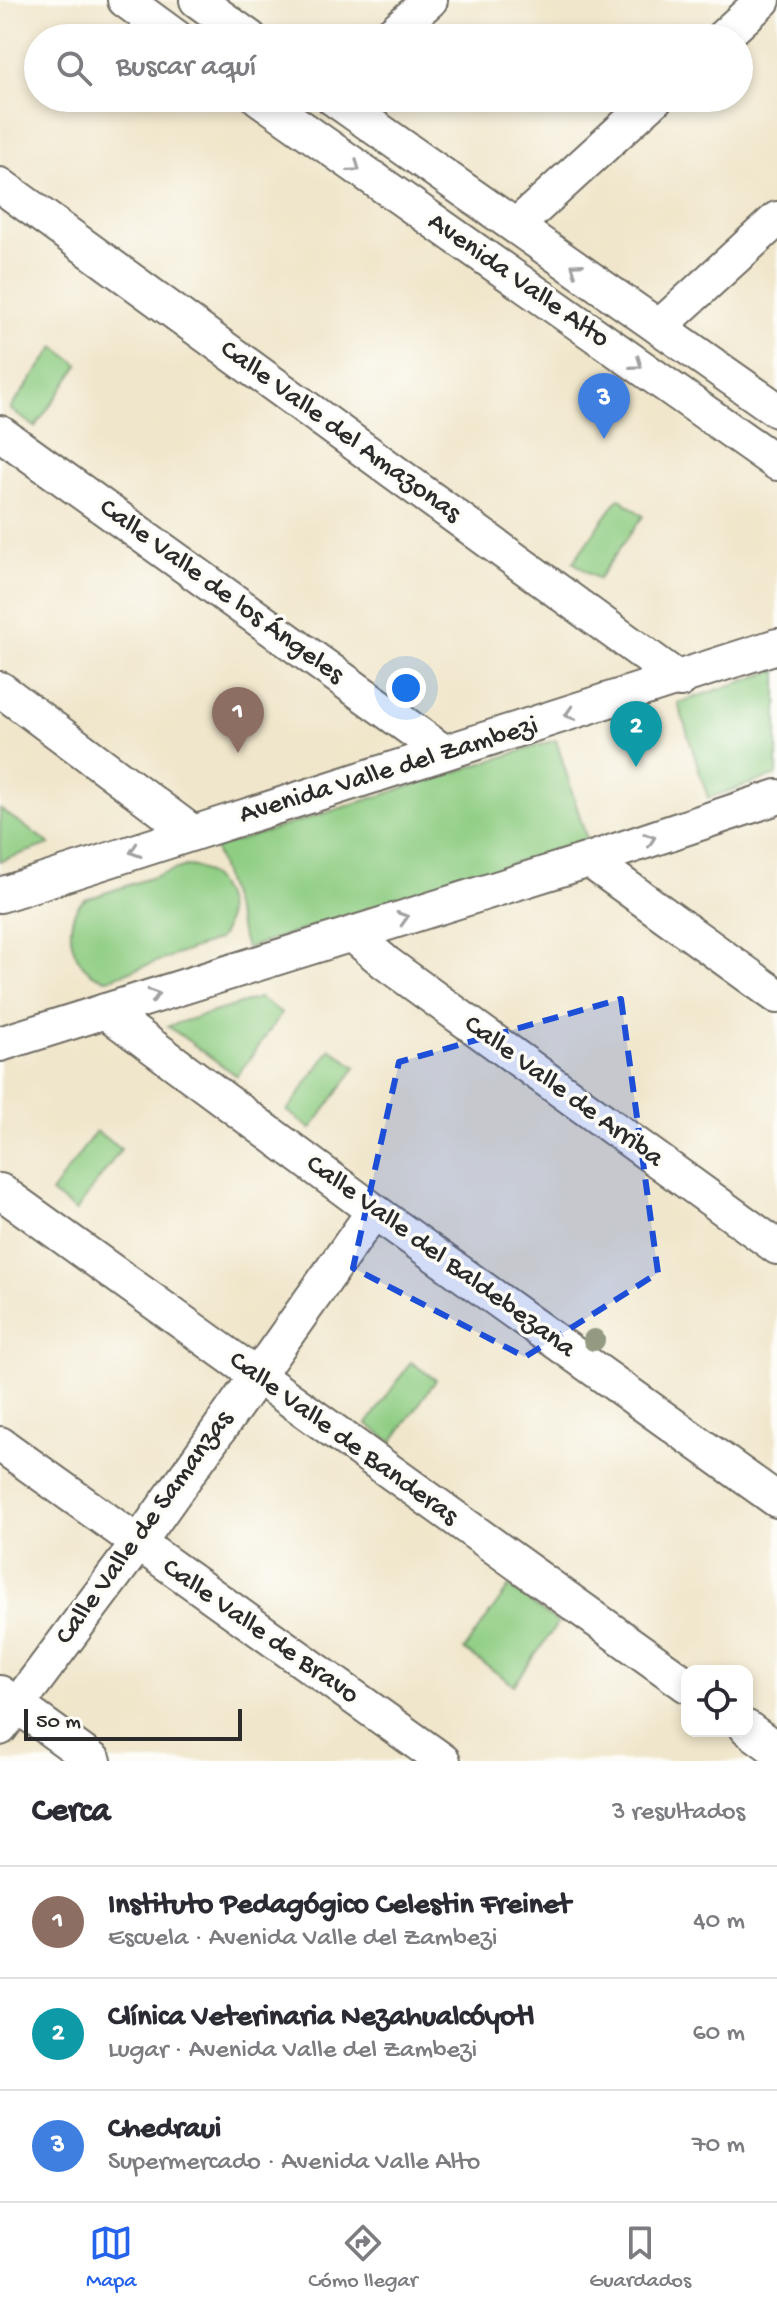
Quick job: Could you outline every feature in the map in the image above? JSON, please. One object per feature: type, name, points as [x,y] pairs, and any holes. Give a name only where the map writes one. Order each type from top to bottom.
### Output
[{"type":"street","points":[[125,0],[158,24]]},
{"type":"street","points":[[197,0],[230,24]]},
{"type":"street","points":[[737,24],[763,0]]},
{"type":"street","name":"Avenida Valle Alto","points":[[278,112],[777,463]]},
{"type":"street","points":[[292,122],[303,112]]},
{"type":"street","name":"Avenida Valle Alto","points":[[353,112],[777,410]]},
{"type":"street","points":[[516,226],[641,112]]},
{"type":"street","name":"Calle Valle del Amazonas","points":[[0,185],[680,680]]},
{"type":"street","points":[[659,327],[777,219]]},
{"type":"street","name":"Calle Valle de los Ángeles","points":[[0,433],[442,751]]},
{"type":"street","name":"Avenida Valle del Zambezi","points":[[0,895],[442,751],[680,680],[777,646]]},
{"type":"street","points":[[0,689],[193,833]]},
{"type":"street","points":[[0,1044],[589,860],[777,797]]},
{"type":"street","points":[[589,860],[777,996]]},
{"type":"street","name":"Calle Valle de Arriba","points":[[352,934],[386,963],[777,1247]]},
{"type":"street","name":"Calle Valle del Baldebezana","points":[[105,1011],[374,1211],[777,1500]]},
{"type":"street","name":"Calle Valle de Banderas","points":[[0,1191],[681,1681]]},
{"type":"street","name":"Calle Valle de Samanzas","points":[[5,1709],[137,1545],[374,1211]]},
{"type":"street","name":"Calle Valle de Bravo","points":[[0,1444],[137,1545],[443,1761]]},
{"type":"street","points":[[5,1709],[94,1761]]},
{"type":"street","points":[[753,1732],[777,1750]]},
{"type":"highlighted area","points":[[621,999],[658,1273],[525,1357],[353,1268],[399,1062]]},
{"type":"green space","points":[[55,347],[79,365],[35,427],[10,409]]},
{"type":"green space","points":[[619,498],[643,516],[598,579],[573,562]]},
{"type":"green space","points":[[777,670],[777,775],[708,798],[678,703]]},
{"type":"green space","points":[[556,740],[587,840],[246,948],[215,848]]},
{"type":"green space","points":[[0,809],[50,844],[0,861]]},
{"type":"green space","points":[[186,866],[208,874],[223,894],[227,918],[218,940],[108,979],[96,976],[86,968],[73,947],[71,934],[76,910],[84,900]]},
{"type":"green space","points":[[259,998],[282,1013],[237,1076],[168,1026]]},
{"type":"green space","points":[[331,1049],[356,1067],[311,1129],[287,1111]]},
{"type":"green space","points":[[96,1131],[121,1149],[76,1211],[51,1193]]},
{"type":"green space","points":[[411,1362],[436,1380],[392,1442],[367,1424]]},
{"type":"green space","points":[[509,1587],[558,1623],[514,1685],[464,1650]]},
{"type":"place","name":"Chedraui","points":[[604,439]]},
{"type":"place","name":"Instituto Pedagógico Celestin Freinet","points":[[238,753]]},
{"type":"place","name":"Clínica Veterinaria Nezahualcóyotl","points":[[636,767]]}]
